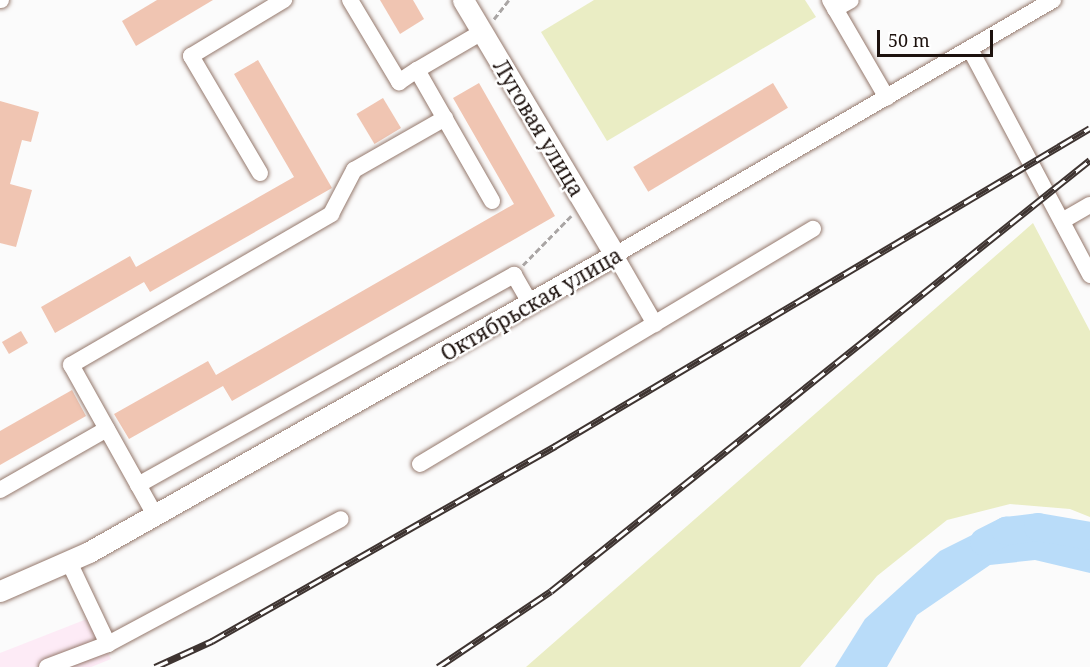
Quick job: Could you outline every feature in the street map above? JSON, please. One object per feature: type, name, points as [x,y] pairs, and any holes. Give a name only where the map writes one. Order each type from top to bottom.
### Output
[{"type":"main road","name":"Луговая улица","points":[[463,0],[615,255]]},
{"type":"main road","name":"Октябрьская улица","points":[[0,591],[69,562],[531,305],[615,255]]},
{"type":"street","points":[[260,173],[191,56],[284,0]]},
{"type":"street","points":[[350,0],[399,82],[481,30]]},
{"type":"street","points":[[851,0],[832,4],[887,98]]},
{"type":"street","name":"Октябрьская улица","points":[[615,255],[1053,0]]},
{"type":"street","points":[[970,49],[1090,276]]},
{"type":"street","points":[[417,70],[492,201]]},
{"type":"street","points":[[155,515],[71,365],[331,214],[354,170],[445,118]]},
{"type":"street","points":[[1062,221],[1090,205]]},
{"type":"street","points":[[420,464],[813,229]]},
{"type":"street","points":[[615,255],[655,324]]},
{"type":"street","points":[[138,485],[514,275],[531,305]]},
{"type":"street","points":[[0,490],[107,429]]},
{"type":"street","points":[[47,667],[108,644],[341,519]]},
{"type":"street","points":[[69,562],[108,644]]},
{"type":"path","points":[[481,30],[502,15],[509,0]]},
{"type":"path","points":[[514,275],[573,213]]},
{"type":"shaded area","points":[[92,617],[111,659],[91,667],[0,667],[0,653]]},
{"type":"green space","points":[[594,0],[805,0],[816,17],[607,141],[541,32]]},
{"type":"green space","points":[[1033,223],[1090,331],[1090,517],[1070,509],[1010,504],[947,520],[877,576],[800,667],[526,667]]},
{"type":"water","points":[[1013,529],[1090,541],[1090,573],[1035,560],[990,565],[917,615],[887,667],[835,667],[865,619],[940,551],[974,534]]},
{"type":"building","points":[[157,0],[213,0],[136,46],[122,21]]},
{"type":"building","points":[[380,0],[413,0],[424,19],[400,34]]},
{"type":"building","points":[[258,60],[332,188],[150,292],[144,282],[55,333],[41,307],[130,256],[136,267],[294,177],[234,74]]},
{"type":"building","points":[[479,83],[555,216],[232,401],[223,386],[129,439],[114,414],[208,361],[216,375],[514,204],[453,98]]},
{"type":"building","points":[[773,83],[788,108],[648,192],[633,167]]},
{"type":"building","points":[[383,98],[401,128],[374,144],[356,114]]},
{"type":"building","points":[[0,101],[39,112],[31,142],[22,140],[10,184],[32,190],[16,247],[0,243]]},
{"type":"building","points":[[21,331],[28,343],[9,354],[2,342]]},
{"type":"building","points":[[72,390],[86,416],[0,465],[0,431]]},
{"type":"waterway","points":[[984,542],[1006,531],[1038,527],[1090,536]]},
{"type":"railway","points":[[155,667],[212,641],[555,446],[1090,128]]},
{"type":"railway","points":[[438,667],[551,591],[1090,160]]}]
